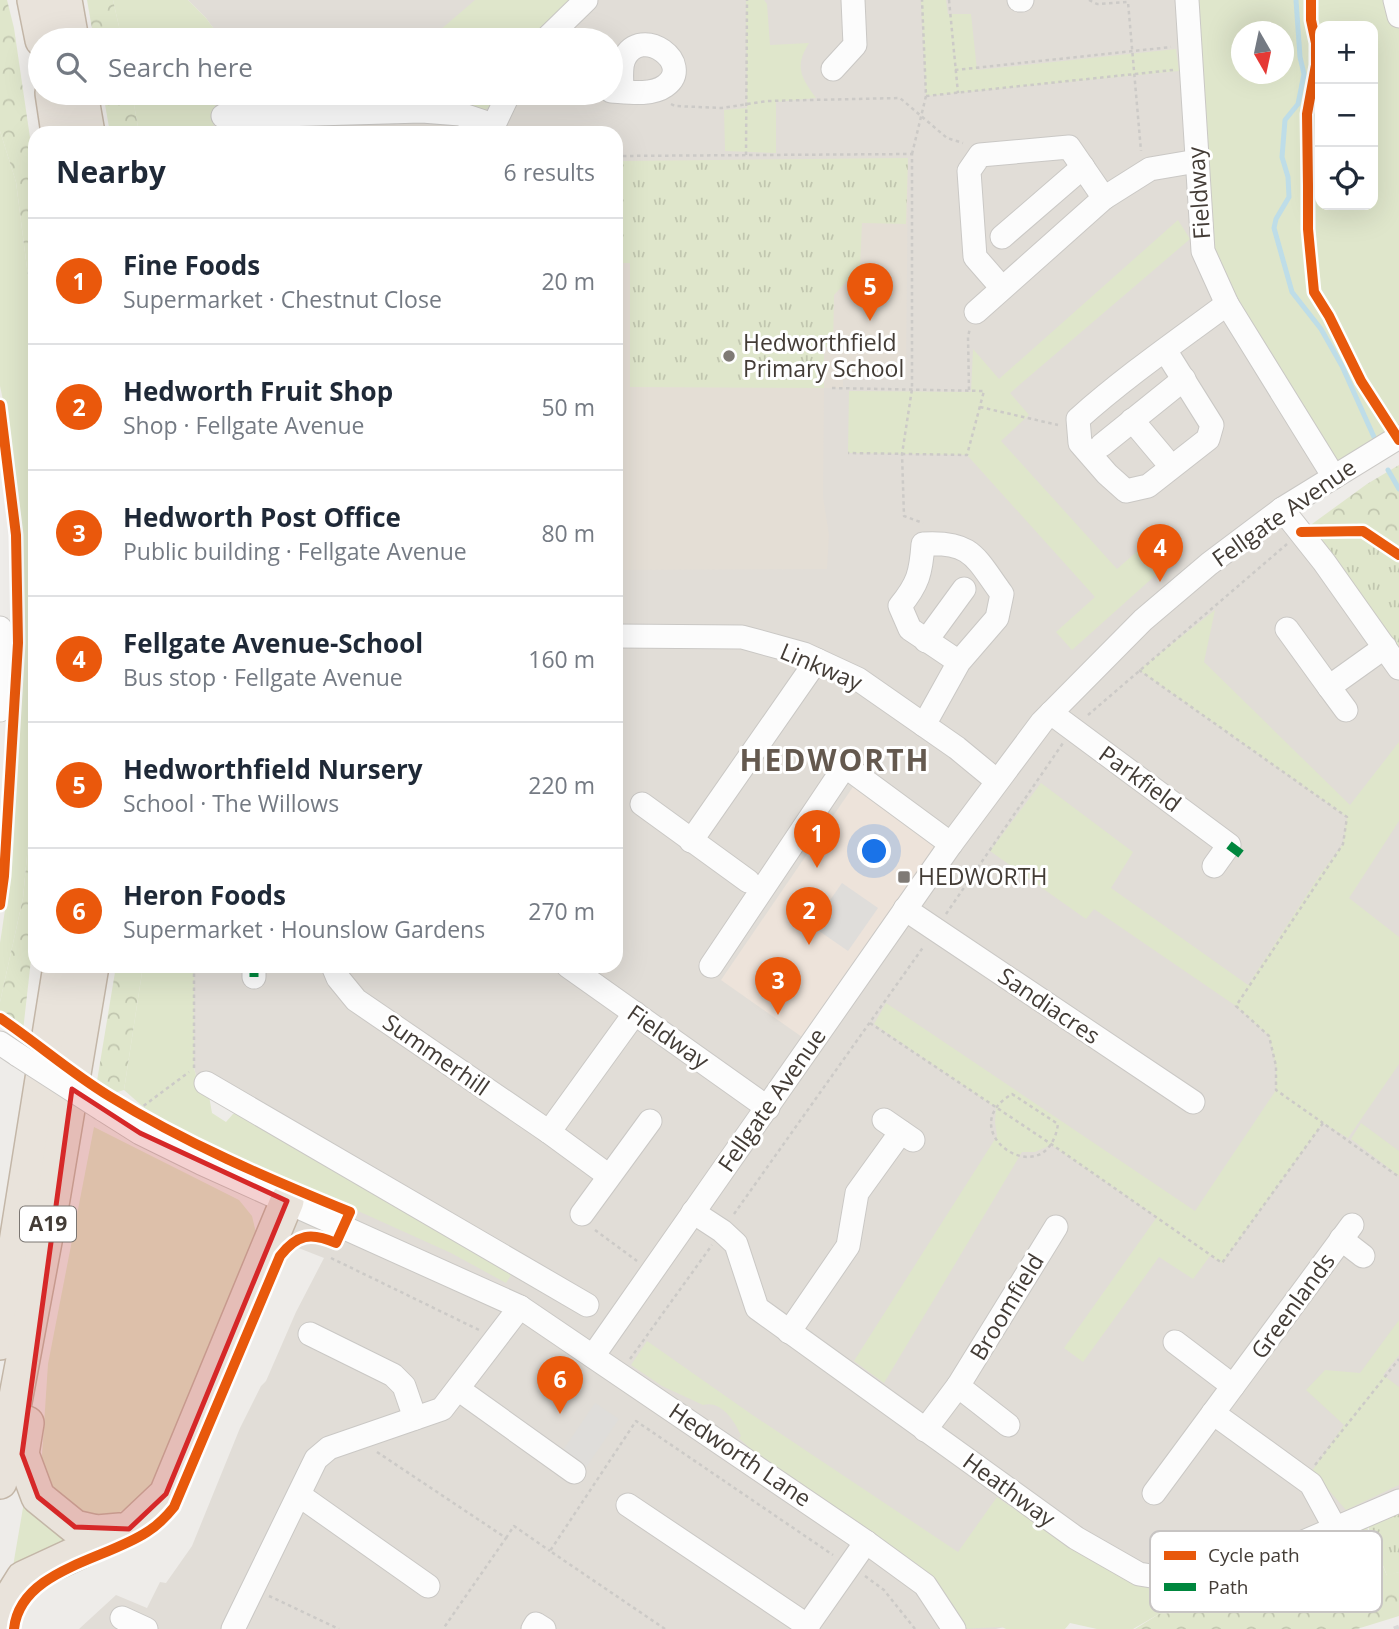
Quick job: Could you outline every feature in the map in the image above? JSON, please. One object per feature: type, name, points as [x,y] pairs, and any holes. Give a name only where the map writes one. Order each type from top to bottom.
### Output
[{"type":"highway","points":[[34,0],[40,28]]},
{"type":"highway","points":[[65,0],[70,28]]},
{"type":"highway","points":[[54,105],[57,126]]},
{"type":"highway","points":[[83,105],[87,126]]},
{"type":"highway","name":"A19","points":[[0,1343],[59,973]]},
{"type":"highway","name":"A19","points":[[0,1482],[53,1199],[91,973]]},
{"type":"highway","points":[[53,1199],[46,1298],[22,1454],[38,1497],[75,1527],[97,1532],[129,1529]]},
{"type":"highway","points":[[1,1629],[3,1610],[23,1578],[129,1529],[166,1494],[287,1201]]},
{"type":"street","points":[[557,28],[586,0]]},
{"type":"street","points":[[833,69],[855,45],[853,0]]},
{"type":"street","name":"Fieldway","points":[[1187,0],[1203,251],[1227,304],[1334,477]]},
{"type":"street","points":[[623,66],[625,57],[636,47],[651,45],[670,55],[674,66],[673,78],[664,87],[648,92],[623,91]]},
{"type":"street","points":[[246,105],[246,116]]},
{"type":"street","points":[[493,126],[503,105]]},
{"type":"street","points":[[223,116],[422,111],[460,114],[486,126]]},
{"type":"street","points":[[1002,289],[975,257],[969,171],[980,155],[1069,148],[1104,198]]},
{"type":"street","points":[[976,312],[1104,198],[1150,169],[1197,161]]},
{"type":"street","points":[[1002,237],[1083,167]]},
{"type":"street","points":[[1165,351],[1212,425],[1208,439],[1148,486],[1126,491],[1080,443],[1078,419],[1165,351],[1227,304]]},
{"type":"street","points":[[1102,445],[1184,379]]},
{"type":"street","points":[[1132,420],[1164,458]]},
{"type":"street","name":"Fellgate Avenue","points":[[593,1356],[951,844],[1023,746],[1051,713],[1143,620],[1209,564],[1282,509],[1399,437]]},
{"type":"street","points":[[1282,509],[1399,668]]},
{"type":"street","points":[[925,725],[959,662],[997,618],[1002,594],[965,548],[943,543],[923,534],[921,570],[914,589],[900,606],[910,629],[959,662]]},
{"type":"street","points":[[926,641],[964,589]]},
{"type":"street","points":[[0,628],[0,710]]},
{"type":"street","name":"Linkway","points":[[623,636],[742,637],[804,654],[858,679],[957,748],[998,781]]},
{"type":"street","points":[[1288,642],[1346,710]]},
{"type":"street","points":[[1329,687],[1385,647]]},
{"type":"street","points":[[691,841],[817,660]]},
{"type":"street","name":"Parkfield","points":[[1051,713],[1235,850],[1214,866]]},
{"type":"street","points":[[710,966],[845,766],[951,844]]},
{"type":"street","points":[[640,806],[748,881]]},
{"type":"street","name":"Sandiacres","points":[[905,909],[1193,1102]]},
{"type":"street","name":"Summerhill","points":[[336,973],[356,1000],[550,1132],[609,1177]]},
{"type":"street","name":"Fieldway","points":[[578,973],[768,1108]]},
{"type":"street","points":[[550,1132],[635,1013]]},
{"type":"street","name":"Hedworth Lane","points":[[9,1049],[140,1133],[514,1304],[866,1542],[925,1585],[954,1629]]},
{"type":"street","points":[[206,1083],[223,1104],[587,1305]]},
{"type":"street","points":[[582,1214],[650,1121]]},
{"type":"street","points":[[789,1332],[848,1247],[857,1193],[899,1131]]},
{"type":"street","name":"Heathway","points":[[693,1212],[736,1244],[757,1308],[1076,1538],[1139,1574],[1150,1576]]},
{"type":"street","name":"Broomfield","points":[[925,1430],[958,1386],[1056,1227]]},
{"type":"street","name":"Greenlands","points":[[1156,1482],[1233,1387],[1347,1232],[1363,1256]]},
{"type":"street","points":[[233,1629],[316,1460],[329,1448],[442,1409],[496,1339],[514,1304],[526,1269]]},
{"type":"street","points":[[1174,1342],[1233,1387]]},
{"type":"street","points":[[322,1348],[393,1374],[404,1386],[415,1418]]},
{"type":"street","name":"Broomfield","points":[[958,1386],[1008,1425]]},
{"type":"street","points":[[458,1389],[575,1472]]},
{"type":"street","points":[[1213,1413],[1311,1484],[1335,1528]]},
{"type":"street","points":[[299,1495],[428,1587]]},
{"type":"street","name":"Heathway","points":[[1328,1531],[1399,1501]]},
{"type":"street","points":[[628,1504],[806,1627],[866,1542]]},
{"type":"street","points":[[122,1618],[146,1629]]},
{"type":"street","points":[[533,1629],[536,1624],[544,1629]]},
{"type":"path","points":[[746,155],[747,0]]},
{"type":"path","points":[[922,0],[926,96],[912,154],[912,389],[902,454],[904,516],[923,534]]},
{"type":"path","points":[[949,0],[958,93]]},
{"type":"path","points":[[1089,0],[1097,4],[1128,2],[1142,159],[1150,169]]},
{"type":"path","points":[[955,70],[1190,45]]},
{"type":"path","points":[[926,96],[1191,69]]},
{"type":"path","points":[[648,92],[676,106],[722,108],[767,100],[900,98],[947,138],[963,143],[980,155]]},
{"type":"path","points":[[623,156],[912,154]]},
{"type":"path","points":[[969,390],[968,337],[976,312]]},
{"type":"path","points":[[832,388],[984,391],[967,455],[848,453]]},
{"type":"path","points":[[980,407],[1055,426],[1078,419]]},
{"type":"path","points":[[1139,670],[1347,817],[1343,844],[1236,1006],[1269,1036],[1276,1066],[1276,1090],[1399,1177]]},
{"type":"path","points":[[148,1119],[131,1109],[194,1068],[194,973]]},
{"type":"path","points":[[870,1023],[1222,1263],[1323,1123]]},
{"type":"path","points":[[1012,1094],[1058,1124],[1056,1135],[1043,1152],[1022,1157],[1012,1154],[1002,1148],[992,1129],[996,1108],[1003,1099],[1012,1094]]},
{"type":"path","points":[[582,1214],[589,1226],[652,1271]]},
{"type":"path","points":[[331,1258],[496,1339]]},
{"type":"path","points":[[1305,1479],[1399,1359]]},
{"type":"path","points":[[357,1438],[506,1538]]},
{"type":"path","points":[[443,1629],[514,1526],[550,1551]]},
{"type":"path","points":[[253,1588],[339,1629]]},
{"type":"highlighted area","points":[[72,1089],[140,1133],[287,1201],[166,1494],[129,1529],[75,1527],[38,1497],[22,1454]]},
{"type":"shaded area","name":"HEDWORTH","points":[[188,0],[1194,0],[1334,477],[1282,508],[1399,668],[1399,1501],[1329,1531],[1150,1531],[1150,1592],[996,1629],[79,1629],[116,1595],[147,1608],[160,1582],[166,1583],[192,1546],[240,1428],[266,1381],[296,1312],[324,1258],[273,1238],[311,1153],[200,1091],[194,1068],[194,973],[623,973],[623,126],[213,126],[213,121],[215,105],[623,105],[623,28],[213,28]]},
{"type":"shaded area","name":"Hedworthfield Primary School","points":[[908,158],[906,379],[843,378],[843,388],[824,388],[823,497],[829,535],[827,569],[623,570],[623,161]]},
{"type":"shaded area","points":[[857,781],[937,846],[802,1037],[721,980]]},
{"type":"shaded area","points":[[842,883],[878,908],[848,951],[812,926]]},
{"type":"shaded area","points":[[595,1403],[619,1419],[585,1469],[561,1453]]},
{"type":"green space","points":[[0,0],[7,0],[14,28],[28,126],[28,276],[16,182],[0,131]]},
{"type":"green space","points":[[87,0],[113,0],[119,28],[92,28]]},
{"type":"green space","points":[[113,0],[188,0],[213,28],[119,28]]},
{"type":"green space","points":[[475,0],[571,0],[545,28],[442,28]]},
{"type":"green space","points":[[746,0],[764,0],[767,4],[770,45],[809,43],[804,51],[801,72],[816,98],[776,102],[776,153],[725,151],[724,110],[747,108]]},
{"type":"green space","points":[[921,0],[946,0],[948,14],[971,14],[977,70],[1176,49],[1179,71],[926,96]]},
{"type":"green space","points":[[1194,0],[1395,0],[1399,16],[1399,437],[1334,477],[1244,321],[1211,241]]},
{"type":"green space","points":[[105,105],[134,105],[138,126],[109,126]]},
{"type":"green space","points":[[134,105],[215,105],[214,126],[138,126]]},
{"type":"green space","points":[[448,105],[492,105],[480,113]]},
{"type":"green space","points":[[0,131],[16,182],[28,276],[28,845],[23,898],[0,1002],[0,943],[10,877],[24,611],[11,438],[0,386]]},
{"type":"green space","points":[[908,158],[906,224],[862,223],[860,267],[834,295],[833,347],[824,347],[824,388],[630,387],[630,263],[623,263],[623,161]]},
{"type":"green space","points":[[1178,220],[1190,239],[1010,393],[1029,415],[1001,441],[1117,569],[1157,534],[1177,556],[1072,650],[1056,632],[1095,597],[967,455],[848,453],[849,391],[971,392],[973,349],[999,379]]},
{"type":"green space","points":[[1399,465],[1399,555],[1363,531],[1301,532],[1367,484]]},
{"type":"green space","points":[[1363,531],[1399,555],[1399,661],[1301,532]]},
{"type":"green space","points":[[1215,610],[1204,662],[1350,805],[1399,742],[1399,821],[1349,898],[1399,937],[1399,1064],[1348,1138],[1323,1123],[1222,1263],[1210,1256],[1193,1279],[1159,1257],[1083,1362],[1064,1348],[1157,1217],[1051,1145],[1035,1152],[1022,1152],[884,1383],[854,1361],[997,1136],[996,1108],[874,1024],[886,1003],[1195,1211],[1276,1090],[1276,1066],[1269,1036],[1236,1006],[1094,909],[1086,919],[990,851],[1041,783],[1133,852],[1111,888],[1248,985],[1343,844],[1347,817],[1139,670]]},
{"type":"green space","points":[[28,845],[30,973],[23,1031],[0,1014],[0,1002],[23,898]]},
{"type":"green space","points":[[115,973],[142,973],[124,1090],[111,1094],[97,1081]]},
{"type":"green space","points":[[142,973],[194,973],[194,1068],[200,1091],[209,1096],[212,1113],[226,1122],[233,1114],[243,1113],[513,1272],[506,1283],[451,1253],[214,1146],[149,1112],[124,1090]]},
{"type":"green space","points":[[1361,1123],[1399,1151],[1399,1176],[1351,1139]]},
{"type":"green space","points":[[94,1127],[239,1200],[252,1216],[257,1237],[176,1438],[145,1497],[113,1516],[85,1513],[59,1497],[41,1470],[48,1364]]},
{"type":"green space","points":[[1399,1320],[1399,1355],[1383,1375],[1399,1387],[1399,1485],[1346,1510],[1312,1471],[1344,1425],[1306,1390],[1325,1370],[1360,1373]]},
{"type":"green space","points":[[647,1341],[958,1552],[997,1497],[1047,1532],[1055,1523],[1076,1538],[1150,1567],[1150,1612],[1186,1612],[1159,1614],[1133,1629],[1097,1629],[1070,1623],[1065,1629],[958,1629],[935,1583],[917,1564],[757,1455],[739,1438],[741,1436],[735,1424],[721,1409],[710,1404],[703,1405],[662,1386],[631,1365]]},
{"type":"green space","points":[[25,1496],[47,1524],[60,1532],[79,1537],[11,1578]]},
{"type":"green space","points":[[1399,1513],[1399,1572],[1387,1576],[1382,1563],[1382,1531],[1370,1531],[1367,1523]]},
{"type":"green space","points":[[1366,1525],[1368,1531],[1347,1531]]},
{"type":"green space","points":[[1382,1564],[1387,1576],[1382,1577]]},
{"type":"green space","points":[[1399,1572],[1399,1616],[1357,1629],[1135,1629],[1159,1614],[1382,1612],[1382,1577]]},
{"type":"waterway","points":[[1296,0],[1300,57],[1304,74],[1298,104],[1285,120],[1282,157],[1288,177],[1289,197],[1276,219],[1274,228],[1292,292],[1321,329],[1342,366],[1374,437]]},
{"type":"waterway","points":[[1388,470],[1399,489]]},
{"type":"railway","points":[[1394,1629],[1399,1627]]},
{"type":"marked path","points":[[1229,845],[1241,854]]},
{"type":"cycle path","points":[[1311,0],[1316,65],[1307,114],[1308,229],[1314,292],[1361,381],[1399,440]]},
{"type":"cycle path","points":[[0,405],[16,535],[18,643],[0,905]]},
{"type":"cycle path","points":[[1301,532],[1363,531],[1399,555]]},
{"type":"cycle path","points":[[0,1018],[81,1078],[138,1113],[227,1159],[350,1212],[336,1243],[319,1237],[305,1237],[292,1243],[280,1256],[174,1507],[162,1521],[147,1532],[48,1580],[31,1593],[20,1609],[14,1629]]},
{"type":"place","name":"Hedworthfield Nursery","points":[[870,321]]},
{"type":"place","name":"Hedworthfield Primary School","points":[[729,356]]},
{"type":"place","name":"Fellgate Avenue-School","points":[[1160,582]]},
{"type":"place","name":"Fine Foods","points":[[817,868]]},
{"type":"place","name":"HEDWORTH","points":[[904,877]]},
{"type":"place","name":"Hedworth Fruit Shop","points":[[809,945]]},
{"type":"place","name":"Hedworth Post Office","points":[[778,1015]]},
{"type":"place","name":"Heron Foods","points":[[560,1414]]},
{"type":"district","name":"HEDWORTH","points":[[835,761]]}]
